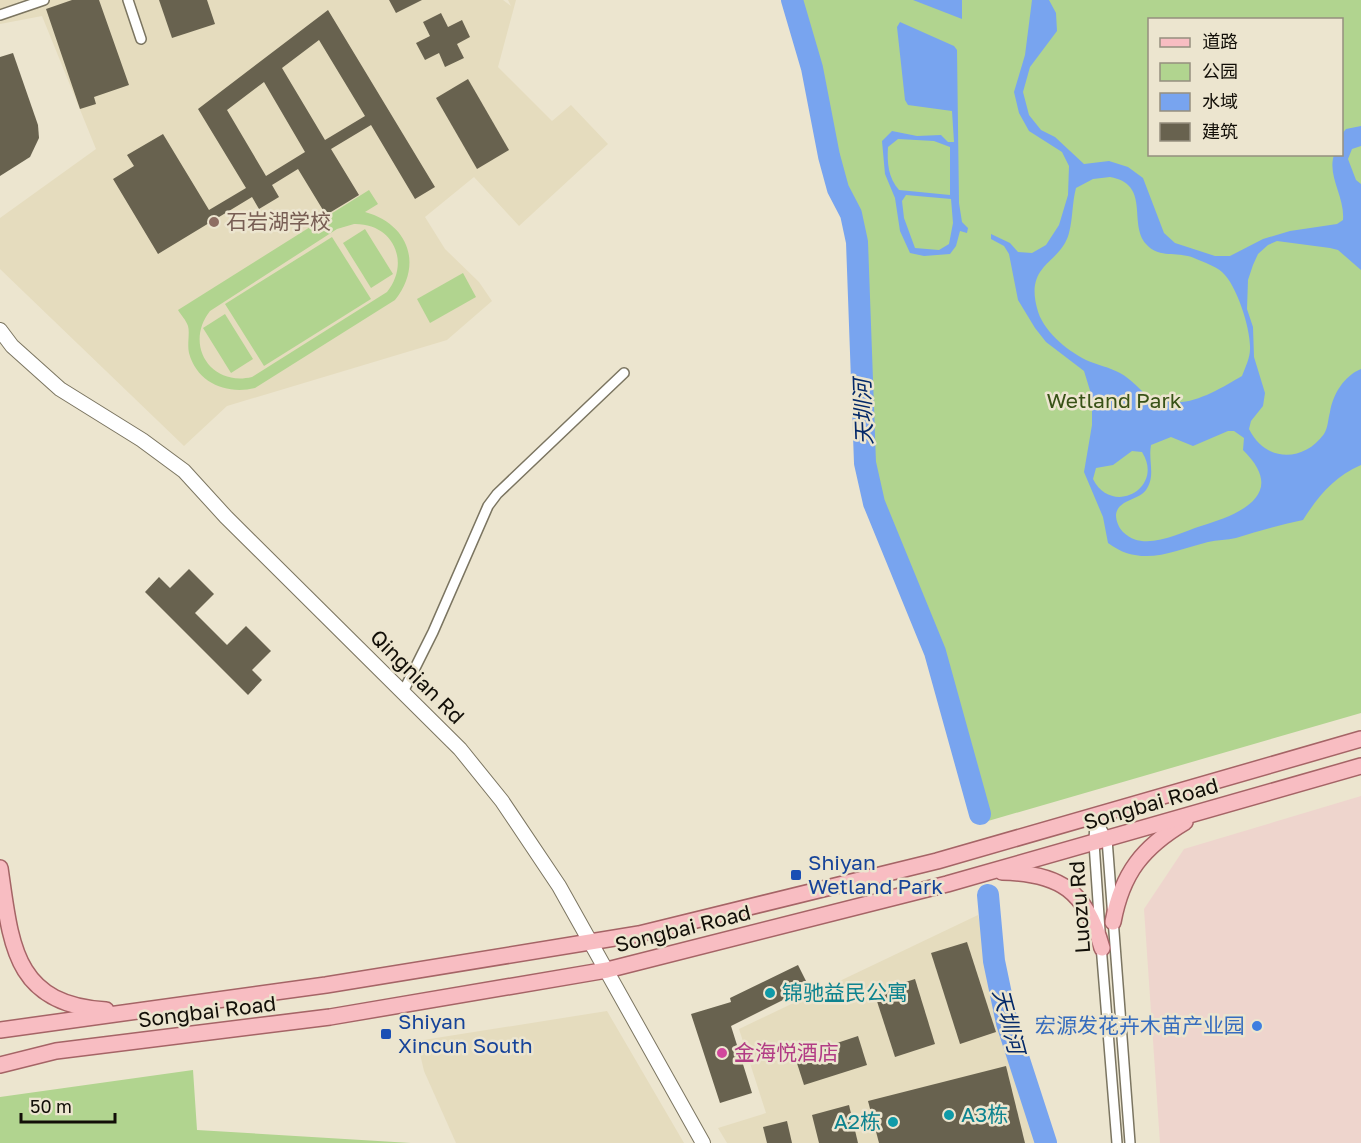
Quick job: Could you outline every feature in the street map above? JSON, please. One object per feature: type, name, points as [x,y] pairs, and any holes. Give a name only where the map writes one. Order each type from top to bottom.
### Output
[{"type":"main road","name":"Songbai Road","points":[[0,1030],[326,985],[639,934],[937,861],[1361,739]]},
{"type":"main road","name":"Songbai Road","points":[[0,1065],[56,1051],[330,1017],[606,970],[984,873],[1361,766]]},
{"type":"main road","points":[[1113,922],[1124,885],[1145,850],[1173,829],[1206,810]]},
{"type":"main road","points":[[0,868],[11,939],[20,965],[35,986],[70,1004],[95,1009],[136,1011]]},
{"type":"main road","points":[[984,873],[1025,874],[1060,882],[1078,898],[1086,909],[1102,948]]},
{"type":"main road","points":[[0,1058],[56,1051]]},
{"type":"street","points":[[0,15],[44,0]]},
{"type":"street","points":[[128,0],[141,39]]},
{"type":"street","name":"Qingnian Rd","points":[[0,330],[12,346],[60,389],[142,440],[184,471],[226,517],[460,749],[502,801],[559,886],[703,1143]]},
{"type":"street","points":[[403,692],[433,632],[488,506],[497,494],[624,373]]},
{"type":"street","name":"Luozu Rd","points":[[1095,817],[1113,922],[1130,1143]]},
{"type":"street","name":"Luozu Rd","points":[[1100,841],[1102,948],[1117,1143]]},
{"type":"shaded area","name":"石岩湖学校","points":[[0,0],[503,0],[511,6],[508,0],[516,0],[498,67],[552,121],[571,105],[608,144],[519,226],[474,177],[425,217],[445,249],[479,282],[492,301],[447,340],[227,406],[184,446],[0,269],[0,218],[96,149],[42,16],[0,24]]},
{"type":"shaded area","name":"宏源发花卉木苗产业园","points":[[1361,796],[1361,1143],[1160,1143],[1144,909],[1184,849]]},
{"type":"shaded area","points":[[978,915],[1003,1036],[1037,1143],[727,1143],[718,1128],[766,1113],[739,1029]]},
{"type":"shaded area","points":[[607,1011],[684,1143],[456,1143],[424,1071],[417,1041]]},
{"type":"green space","name":"Wetland Park","points":[[797,0],[1361,0],[1361,713],[988,821],[939,650],[878,500],[869,461],[868,332],[861,232],[853,206],[841,183],[830,144],[816,65]]},
{"type":"green space","points":[[369,190],[378,204],[365,212],[392,226],[407,247],[408,273],[404,287],[395,300],[255,388],[234,390],[224,388],[206,379],[199,372],[189,353],[188,326],[178,310]],"holes":[[[354,224],[368,225],[388,237],[394,246],[397,269],[387,292],[252,377],[224,376],[213,369],[201,349],[200,337],[203,324],[210,311],[337,229]]]},
{"type":"green space","points":[[365,229],[393,274],[371,288],[343,243]]},
{"type":"green space","points":[[332,237],[371,299],[264,366],[225,304]]},
{"type":"green space","points":[[463,273],[476,297],[430,323],[417,299]]},
{"type":"green space","points":[[225,314],[253,359],[231,373],[203,328]]},
{"type":"green space","points":[[193,1070],[197,1130],[411,1143],[0,1143],[0,1097]]},
{"type":"water","points":[[913,0],[962,0],[962,19]]},
{"type":"water","points":[[1032,0],[1049,0],[1056,13],[1057,31],[1030,67],[1023,92],[1029,115],[1041,130],[1055,137],[1084,164],[1109,161],[1128,167],[1143,178],[1164,233],[1175,243],[1215,256],[1230,256],[1263,239],[1290,231],[1337,224],[1343,220],[1332,163],[1334,156],[1343,156],[1343,133],[1346,129],[1361,126],[1361,146],[1352,149],[1348,159],[1356,180],[1361,184],[1361,270],[1338,250],[1277,241],[1258,254],[1248,280],[1247,309],[1253,327],[1254,357],[1265,393],[1263,406],[1251,421],[1249,429],[1265,448],[1274,453],[1295,454],[1315,443],[1325,432],[1331,405],[1340,386],[1349,376],[1361,369],[1361,465],[1343,475],[1328,488],[1303,520],[1236,538],[1208,542],[1157,555],[1133,555],[1120,551],[1108,543],[1103,517],[1084,472],[1092,425],[1092,397],[1084,371],[1046,342],[1035,328],[1018,300],[1009,254],[1004,246],[991,239],[991,234],[1010,243],[1018,252],[1032,253],[1046,245],[1059,225],[1068,195],[1069,166],[1062,152],[1029,131],[1019,113],[1014,92],[1025,55]],"holes":[[[1110,177],[1123,181],[1135,196],[1141,235],[1146,244],[1157,252],[1188,256],[1216,268],[1228,278],[1238,297],[1250,341],[1249,356],[1242,376],[1209,394],[1182,402],[1163,401],[1148,396],[1120,373],[1086,360],[1071,351],[1049,331],[1040,316],[1035,293],[1036,282],[1040,273],[1065,243],[1069,233],[1076,188],[1093,179]],[[1228,431],[1234,431],[1244,438],[1243,450],[1256,465],[1261,479],[1260,490],[1254,500],[1231,515],[1161,540],[1141,541],[1123,532],[1117,520],[1117,510],[1124,503],[1143,493],[1149,485],[1151,445],[1171,437],[1193,446]],[[1132,451],[1142,452],[1147,465],[1147,477],[1142,486],[1133,493],[1123,497],[1112,496],[1102,490],[1093,479],[1096,468],[1113,465]]]},
{"type":"water","points":[[900,22],[954,46],[957,50],[959,203],[962,222],[968,228],[967,233],[960,231],[956,246],[950,254],[924,256],[910,253],[900,231],[895,198],[885,174],[882,141],[892,131],[917,136],[941,135],[948,142],[954,142],[952,111],[908,105],[905,100],[897,27]],"holes":[[[898,139],[934,141],[950,147],[950,195],[899,190],[890,175],[888,158],[888,147]],[[906,195],[951,199],[953,223],[949,244],[939,250],[915,248],[904,218],[902,201]]]},
{"type":"building","points":[[72,0],[99,0],[129,85],[94,97],[96,104],[80,109],[46,9]]},
{"type":"building","points":[[159,0],[207,0],[215,24],[172,38]]},
{"type":"building","points":[[389,0],[422,0],[396,13]]},
{"type":"building","points":[[328,10],[435,187],[415,199],[371,125],[331,149],[359,195],[326,215],[298,169],[272,185],[279,197],[259,209],[252,197],[158,254],[113,179],[134,166],[127,155],[163,134],[209,210],[246,188],[198,109]],"holes":[[[319,40],[365,116],[325,140],[282,68]],[[264,82],[305,152],[266,176],[227,110]]]},
{"type":"building","points":[[441,13],[448,27],[462,20],[470,37],[457,44],[464,58],[445,67],[439,53],[425,60],[416,43],[430,36],[423,22]]},
{"type":"building","points":[[13,53],[38,125],[39,138],[30,157],[0,176],[0,57]]},
{"type":"building","points":[[468,79],[509,150],[477,169],[436,98]]},
{"type":"building","points":[[189,569],[214,594],[195,613],[227,645],[246,626],[271,651],[252,670],[262,680],[248,695],[145,592],[159,577],[170,588]]},
{"type":"building","points":[[967,942],[996,1032],[960,1044],[931,953]]},
{"type":"building","name":"金海悦酒店","points":[[798,965],[809,987],[731,1026],[752,1093],[720,1103],[691,1014],[731,1002],[730,998]]},
{"type":"building","points":[[915,979],[935,1044],[895,1057],[874,992]]},
{"type":"building","points":[[858,1036],[867,1065],[804,1085],[795,1057]]},
{"type":"building","points":[[1006,1066],[1025,1143],[879,1143],[868,1101]]},
{"type":"building","points":[[849,1105],[858,1143],[819,1143],[812,1115]]},
{"type":"building","points":[[787,1121],[792,1143],[767,1143],[763,1127]]},
{"type":"waterway","name":"天圳河","points":[[792,0],[812,68],[829,156],[838,189],[851,214],[857,242],[865,463],[874,503],[935,652],[980,814]]},
{"type":"waterway","name":"天圳河","points":[[988,895],[994,961],[1007,1023],[1046,1143]]},
{"type":"place","name":"石岩湖学校","points":[[214,222]]},
{"type":"place","name":"Shiyan Wetland Park","points":[[796,875]]},
{"type":"place","name":"锦驰益民公寓","points":[[770,993]]},
{"type":"place","name":"宏源发花卉木苗产业园","points":[[1257,1026]]},
{"type":"place","name":"Shiyan Xincun South","points":[[386,1034]]},
{"type":"place","name":"金海悦酒店","points":[[722,1053]]},
{"type":"place","name":"A3栋","points":[[949,1115]]},
{"type":"place","name":"A2栋","points":[[893,1122]]}]
